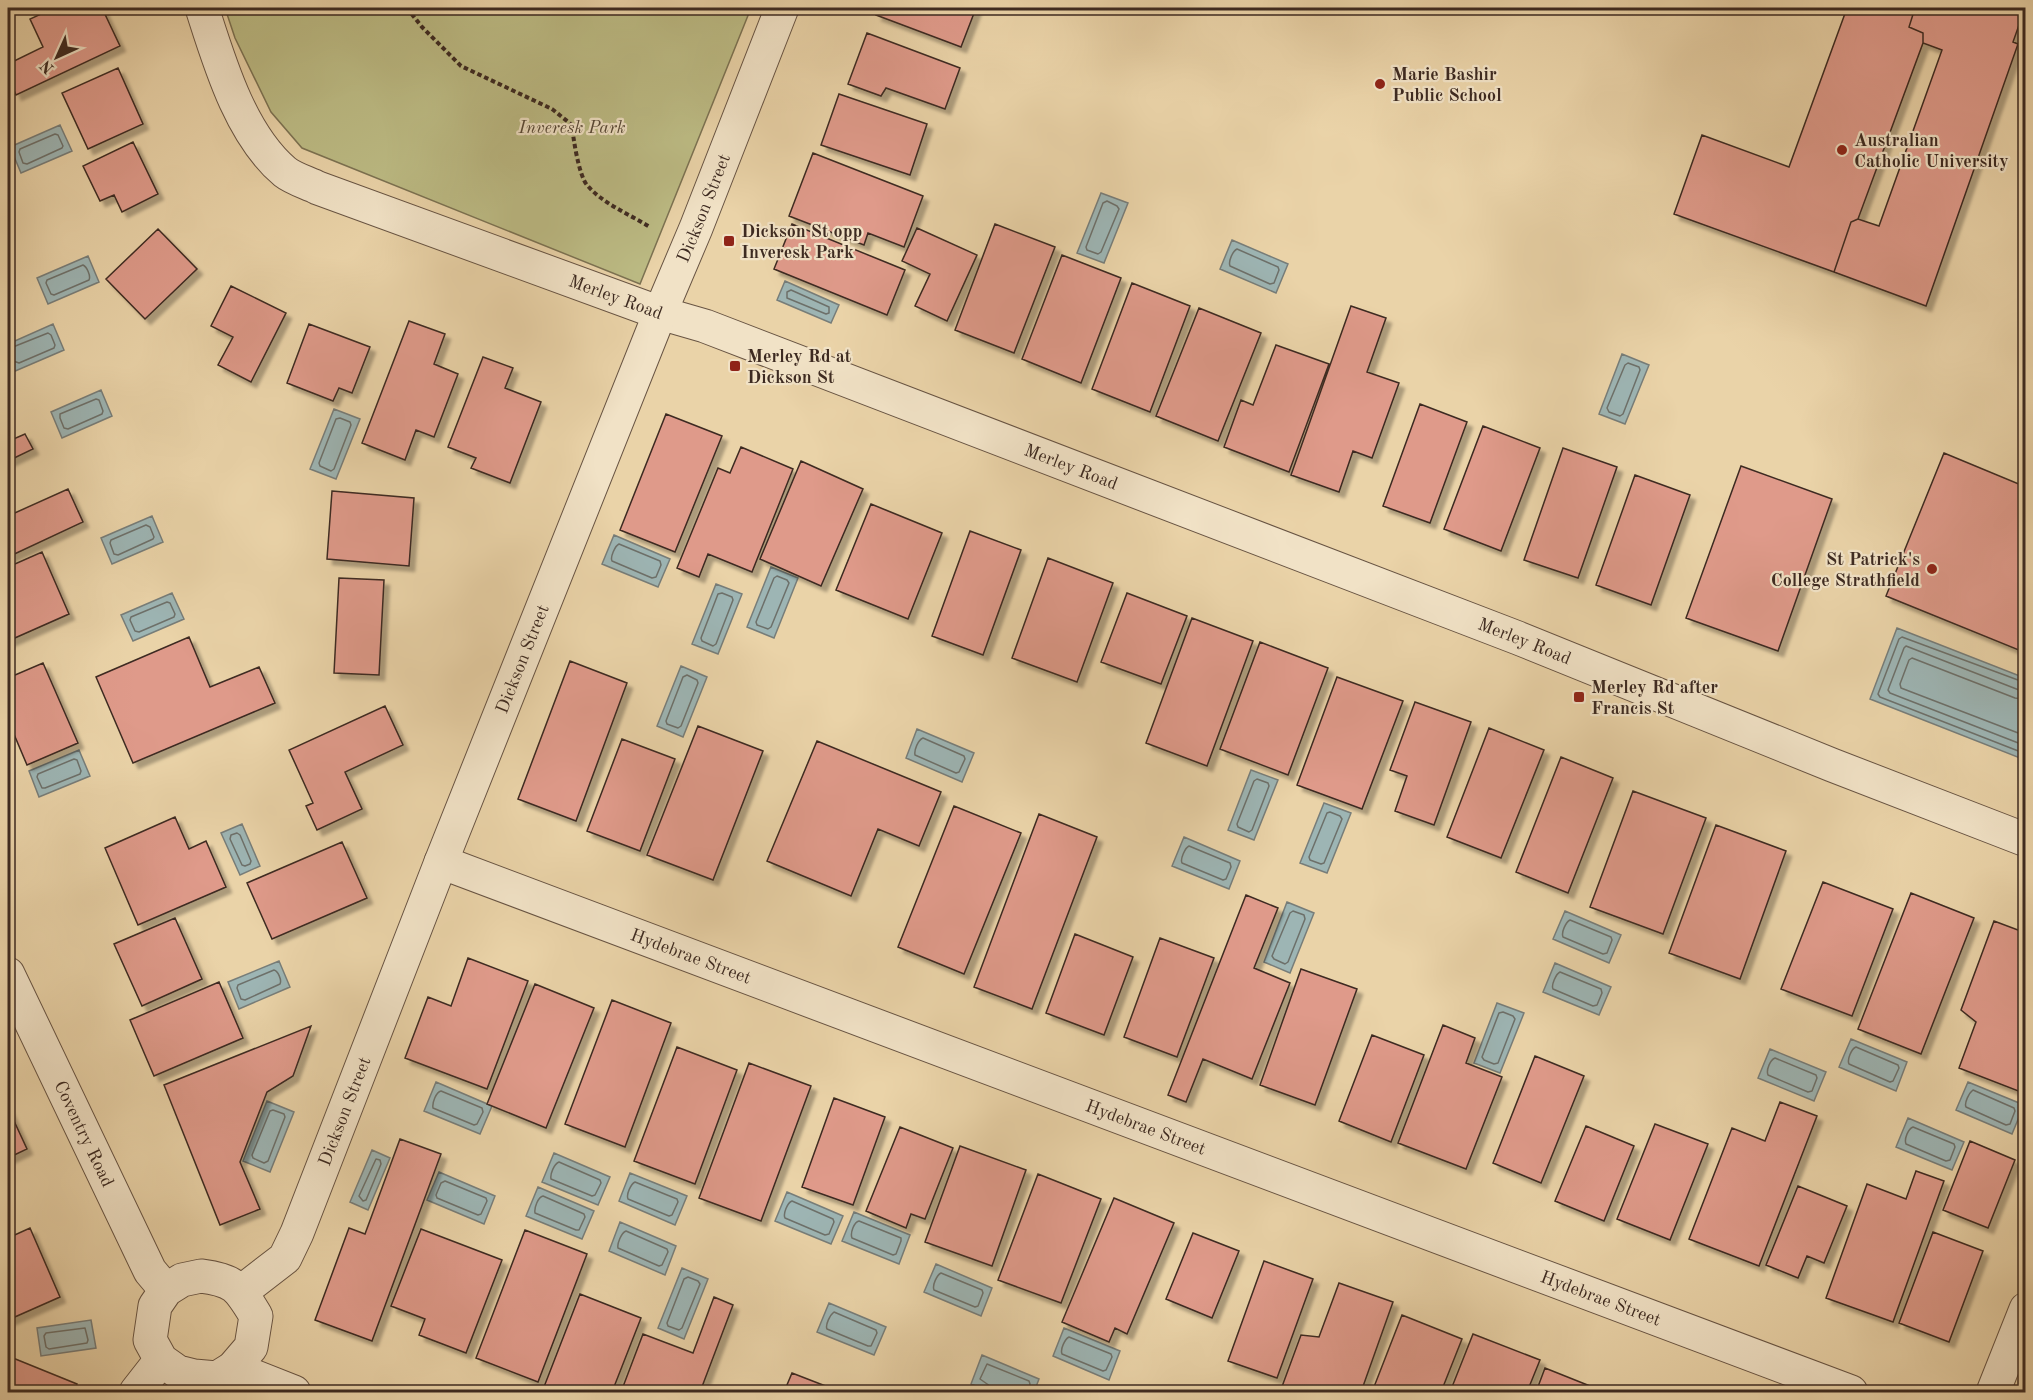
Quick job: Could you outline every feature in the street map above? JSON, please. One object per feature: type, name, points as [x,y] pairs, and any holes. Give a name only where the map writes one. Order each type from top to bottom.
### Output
[{"type":"street","name":"Merley Road","points":[[202,8],[235,100],[263,149],[286,173],[318,188],[660,313],[705,326],[1518,638],[2025,840]]},
{"type":"street","name":"Dickson Street","points":[[241,1292],[285,1258],[297,1233],[441,862],[782,8]]},
{"type":"street","name":"Hydebrae Street","points":[[441,862],[1851,1392]]},
{"type":"street","name":"Coventry Road","points":[[8,974],[150,1272],[166,1290]]},
{"type":"street","points":[[201,1275],[222,1279],[241,1292],[256,1316],[251,1347],[233,1368],[217,1378],[194,1376],[178,1372],[161,1360],[150,1340],[155,1306],[166,1290],[182,1280],[201,1275]]},
{"type":"street","points":[[1993,1392],[2025,1309]]},
{"type":"street","points":[[136,1392],[161,1360]]},
{"type":"street","points":[[233,1368],[294,1392]]},
{"type":"path","points":[[407,8],[461,66],[552,109],[572,125],[574,146],[585,183],[606,202],[650,227]]},
{"type":"green space","name":"Inveresk Park","points":[[225,8],[751,8],[640,284],[302,148],[271,112],[235,38]]},
{"type":"water","points":[[60,125],[72,151],[21,173],[10,147]]},
{"type":"water","points":[[1101,193],[1128,203],[1104,263],[1077,253]]},
{"type":"water","points":[[1232,240],[1288,264],[1276,293],[1220,269]]},
{"type":"water","points":[[88,256],[99,282],[48,304],[37,278]]},
{"type":"water","points":[[785,281],[839,305],[831,323],[777,300]]},
{"type":"water","points":[[53,324],[64,350],[13,372],[8,358],[8,344]]},
{"type":"water","points":[[1622,354],[1649,365],[1625,424],[1599,414]]},
{"type":"water","points":[[101,390],[112,416],[62,438],[51,412]]},
{"type":"water","points":[[334,409],[360,419],[336,479],[310,469]]},
{"type":"water","points":[[152,516],[163,542],[112,564],[101,538]]},
{"type":"water","points":[[614,535],[670,559],[658,587],[602,564]]},
{"type":"water","points":[[771,567],[798,578],[774,638],[747,627]]},
{"type":"water","points":[[716,584],[742,594],[718,654],[692,644]]},
{"type":"water","points":[[172,593],[184,619],[133,641],[121,615]]},
{"type":"water","points":[[1897,628],[2025,678],[2025,760],[1870,699]]},
{"type":"water","points":[[681,666],[707,677],[683,737],[657,726]]},
{"type":"water","points":[[917,729],[974,753],[962,782],[906,758]]},
{"type":"water","points":[[79,750],[90,776],[39,797],[29,771]]},
{"type":"water","points":[[1251,770],[1278,780],[1254,840],[1228,830]]},
{"type":"water","points":[[1324,803],[1351,813],[1327,873],[1300,863]]},
{"type":"water","points":[[242,824],[260,866],[240,875],[221,833]]},
{"type":"water","points":[[1184,837],[1240,861],[1229,889],[1172,866]]},
{"type":"water","points":[[1287,902],[1314,913],[1290,973],[1264,962]]},
{"type":"water","points":[[1565,911],[1621,935],[1609,963],[1553,939]]},
{"type":"water","points":[[279,961],[290,987],[239,1009],[228,982]]},
{"type":"water","points":[[1555,963],[1611,987],[1599,1015],[1543,992]]},
{"type":"water","points":[[1497,1003],[1524,1013],[1500,1073],[1474,1063]]},
{"type":"water","points":[[1851,1039],[1907,1062],[1896,1091],[1839,1067]]},
{"type":"water","points":[[1770,1049],[1826,1072],[1814,1101],[1758,1078]]},
{"type":"water","points":[[436,1082],[492,1106],[480,1134],[424,1111]]},
{"type":"water","points":[[1968,1082],[2024,1105],[2012,1134],[1956,1110]]},
{"type":"water","points":[[267,1101],[294,1112],[270,1172],[243,1161]]},
{"type":"water","points":[[1908,1118],[1964,1142],[1952,1170],[1896,1147]]},
{"type":"water","points":[[372,1150],[390,1158],[368,1210],[350,1202]]},
{"type":"water","points":[[554,1153],[610,1177],[598,1205],[542,1182]]},
{"type":"water","points":[[439,1172],[495,1196],[484,1224],[427,1200]]},
{"type":"water","points":[[630,1173],[687,1196],[675,1225],[619,1201]]},
{"type":"water","points":[[538,1187],[594,1211],[582,1239],[526,1216]]},
{"type":"water","points":[[787,1192],[843,1216],[831,1244],[775,1221]]},
{"type":"water","points":[[854,1212],[910,1235],[899,1264],[842,1241]]},
{"type":"water","points":[[620,1222],[676,1246],[665,1275],[609,1251]]},
{"type":"water","points":[[936,1264],[992,1288],[981,1316],[924,1292]]},
{"type":"water","points":[[682,1268],[708,1279],[684,1339],[658,1328]]},
{"type":"water","points":[[829,1303],[886,1327],[874,1355],[817,1332]]},
{"type":"water","points":[[91,1320],[96,1348],[41,1356],[37,1328]]},
{"type":"water","points":[[1064,1328],[1120,1351],[1109,1380],[1053,1356]]},
{"type":"water","points":[[982,1355],[1039,1379],[1034,1392],[992,1392],[971,1384]]},
{"type":"building","points":[[54,8],[102,8],[120,46],[16,95],[8,76],[8,64],[43,47],[30,19]]},
{"type":"building","points":[[879,8],[976,8],[961,47],[876,15]]},
{"type":"building","points":[[1847,8],[1915,8],[1909,27],[1923,33],[1923,43],[1858,219],[1851,222],[1834,272],[1674,214],[1702,135],[1789,167]]},
{"type":"building","points":[[1915,8],[2025,8],[2013,42],[2018,44],[1926,306],[1834,272],[1851,222],[1858,219],[1879,226],[1942,50],[1923,43],[1923,33],[1909,27]]},
{"type":"building","points":[[867,33],[960,68],[945,109],[886,88],[881,96],[848,84]]},
{"type":"building","points":[[118,68],[143,124],[88,149],[62,93]]},
{"type":"building","points":[[839,94],[927,124],[910,175],[821,145]]},
{"type":"building","points":[[133,142],[158,194],[122,212],[114,195],[100,201],[83,166]]},
{"type":"building","points":[[813,153],[923,196],[904,247],[868,233],[864,245],[789,216]]},
{"type":"building","points":[[792,224],[905,270],[887,315],[774,269]]},
{"type":"building","points":[[995,224],[1055,247],[1014,353],[955,330]]},
{"type":"building","points":[[917,228],[977,255],[947,321],[915,306],[930,274],[902,261]]},
{"type":"building","points":[[158,229],[197,269],[145,319],[106,279]]},
{"type":"building","points":[[1062,255],[1121,278],[1081,383],[1022,359]]},
{"type":"building","points":[[1132,283],[1190,306],[1150,412],[1092,389]]},
{"type":"building","points":[[231,286],[286,313],[251,382],[218,365],[233,337],[211,326]]},
{"type":"building","points":[[1351,306],[1386,318],[1367,372],[1399,383],[1372,458],[1353,451],[1339,492],[1291,475]]},
{"type":"building","points":[[1199,308],[1261,333],[1218,441],[1156,416]]},
{"type":"building","points":[[409,321],[445,334],[434,364],[458,374],[434,437],[416,430],[405,460],[362,443]]},
{"type":"building","points":[[309,324],[370,347],[352,393],[339,388],[333,401],[287,383]]},
{"type":"building","points":[[1276,345],[1329,364],[1289,472],[1224,447],[1241,400],[1253,405]]},
{"type":"building","points":[[483,357],[513,368],[505,388],[541,402],[510,483],[471,468],[476,458],[448,447]]},
{"type":"building","points":[[1420,404],[1467,422],[1430,523],[1383,506]]},
{"type":"building","points":[[666,414],[722,436],[675,552],[620,530]]},
{"type":"building","points":[[1483,426],[1540,448],[1501,551],[1444,529]]},
{"type":"building","points":[[25,434],[33,449],[8,461],[8,438],[9,441]]},
{"type":"building","points":[[741,447],[793,469],[752,572],[708,554],[699,577],[677,568],[718,468],[730,473]]},
{"type":"building","points":[[1563,448],[1617,467],[1578,578],[1524,560]]},
{"type":"building","points":[[1944,453],[2026,487],[2026,653],[1886,596]]},
{"type":"building","points":[[801,461],[863,489],[821,586],[760,559]]},
{"type":"building","points":[[1741,466],[1832,499],[1778,651],[1686,618]]},
{"type":"building","points":[[1635,475],[1690,495],[1651,605],[1596,585]]},
{"type":"building","points":[[68,489],[83,522],[8,557],[8,516]]},
{"type":"building","points":[[332,491],[414,498],[409,566],[327,559]]},
{"type":"building","points":[[871,504],[942,533],[908,619],[836,590]]},
{"type":"building","points":[[970,531],[1021,550],[983,655],[932,636]]},
{"type":"building","points":[[42,552],[69,614],[8,641],[8,567]]},
{"type":"building","points":[[1048,558],[1113,583],[1077,682],[1012,658]]},
{"type":"building","points":[[339,578],[384,580],[379,675],[334,673]]},
{"type":"building","points":[[1127,593],[1187,616],[1161,684],[1101,662]]},
{"type":"building","points":[[1192,618],[1253,641],[1207,766],[1146,743]]},
{"type":"building","points":[[189,637],[210,687],[259,667],[275,703],[133,763],[96,677]]},
{"type":"building","points":[[1260,642],[1328,668],[1288,775],[1220,749]]},
{"type":"building","points":[[570,661],[627,683],[576,821],[518,799]]},
{"type":"building","points":[[43,663],[78,743],[27,765],[8,720],[8,678]]},
{"type":"building","points":[[1337,677],[1403,701],[1362,809],[1297,785]]},
{"type":"building","points":[[1415,702],[1471,722],[1434,825],[1395,811],[1407,776],[1390,770]]},
{"type":"building","points":[[385,706],[403,745],[345,772],[362,809],[317,830],[306,806],[313,803],[289,750]]},
{"type":"building","points":[[698,726],[763,751],[713,880],[647,855]]},
{"type":"building","points":[[1489,728],[1544,750],[1501,858],[1447,837]]},
{"type":"building","points":[[622,739],[675,759],[640,851],[587,831]]},
{"type":"building","points":[[817,741],[941,792],[919,846],[878,829],[851,896],[767,861]]},
{"type":"building","points":[[1561,757],[1613,778],[1568,893],[1516,872]]},
{"type":"building","points":[[1633,791],[1706,818],[1663,934],[1590,907]]},
{"type":"building","points":[[954,806],[1021,833],[964,974],[898,947]]},
{"type":"building","points":[[1039,814],[1097,837],[1032,1009],[974,987]]},
{"type":"building","points":[[175,817],[189,849],[206,841],[226,887],[138,925],[105,848]]},
{"type":"building","points":[[1716,825],[1786,851],[1740,979],[1669,953]]},
{"type":"building","points":[[342,842],[367,898],[272,939],[247,883]]},
{"type":"building","points":[[1823,882],[1893,909],[1852,1016],[1781,989]]},
{"type":"building","points":[[1911,893],[1974,918],[1921,1054],[1858,1029]]},
{"type":"building","points":[[1246,895],[1278,908],[1254,968],[1290,983],[1252,1079],[1203,1059],[1186,1102],[1168,1095]]},
{"type":"building","points":[[175,918],[202,979],[142,1006],[114,944]]},
{"type":"building","points":[[1994,921],[2026,933],[2026,1094],[1959,1068],[1976,1022],[1961,1010]]},
{"type":"building","points":[[1075,934],[1133,957],[1104,1035],[1046,1013]]},
{"type":"building","points":[[1160,938],[1214,958],[1177,1057],[1124,1037]]},
{"type":"building","points":[[468,958],[528,981],[487,1089],[405,1058],[428,997],[451,1006]]},
{"type":"building","points":[[1301,969],[1357,989],[1315,1105],[1260,1085]]},
{"type":"building","points":[[219,982],[243,1038],[154,1076],[130,1020]]},
{"type":"building","points":[[535,984],[594,1008],[546,1128],[487,1104]]},
{"type":"building","points":[[612,1000],[671,1023],[625,1147],[565,1124]]},
{"type":"building","points":[[1443,1025],[1475,1038],[1466,1063],[1502,1077],[1466,1169],[1398,1143]]},
{"type":"building","points":[[311,1026],[293,1076],[267,1092],[240,1162],[260,1209],[220,1225],[164,1085]]},
{"type":"building","points":[[1372,1035],[1424,1055],[1391,1142],[1339,1121]]},
{"type":"building","points":[[677,1047],[737,1070],[695,1184],[634,1161]]},
{"type":"building","points":[[1535,1056],[1584,1076],[1541,1183],[1493,1163]]},
{"type":"building","points":[[749,1063],[811,1086],[761,1221],[699,1198]]},
{"type":"building","points":[[834,1098],[885,1117],[853,1205],[802,1187]]},
{"type":"building","points":[[1780,1102],[1817,1116],[1759,1266],[1689,1239],[1732,1128],[1765,1141]]},
{"type":"building","points":[[8,1108],[27,1149],[8,1158]]},
{"type":"building","points":[[1655,1124],[1708,1144],[1670,1240],[1617,1219]]},
{"type":"building","points":[[1586,1126],[1634,1146],[1604,1221],[1555,1201]]},
{"type":"building","points":[[900,1127],[953,1148],[925,1219],[911,1214],[906,1228],[866,1211]]},
{"type":"building","points":[[400,1139],[441,1154],[372,1341],[315,1320],[349,1228],[365,1234]]},
{"type":"building","points":[[1970,1141],[2015,1160],[1988,1228],[1943,1210]]},
{"type":"building","points":[[960,1146],[1026,1170],[992,1266],[925,1242]]},
{"type":"building","points":[[1916,1171],[1944,1181],[1893,1322],[1826,1298],[1867,1184],[1906,1199]]},
{"type":"building","points":[[1038,1174],[1101,1199],[1061,1303],[998,1280]]},
{"type":"building","points":[[1798,1186],[1847,1206],[1824,1263],[1807,1256],[1798,1278],[1766,1265]]},
{"type":"building","points":[[1114,1198],[1174,1223],[1127,1334],[1115,1328],[1109,1342],[1062,1322]]},
{"type":"building","points":[[30,1228],[60,1297],[8,1320],[8,1238]]},
{"type":"building","points":[[421,1229],[502,1260],[466,1353],[419,1335],[425,1319],[391,1306]]},
{"type":"building","points":[[525,1230],[587,1254],[538,1382],[476,1358]]},
{"type":"building","points":[[1933,1232],[1983,1251],[1949,1342],[1899,1323]]},
{"type":"building","points":[[1193,1233],[1239,1251],[1212,1318],[1166,1299]]},
{"type":"building","points":[[1264,1261],[1313,1279],[1277,1378],[1228,1361]]},
{"type":"building","points":[[1339,1283],[1393,1302],[1361,1392],[1280,1392],[1301,1335],[1319,1337]]},
{"type":"building","points":[[580,1294],[641,1318],[612,1392],[542,1392]]},
{"type":"building","points":[[714,1297],[733,1305],[700,1392],[621,1392],[643,1334],[693,1353]]},
{"type":"building","points":[[1402,1315],[1462,1339],[1441,1392],[1372,1392]]},
{"type":"building","points":[[1473,1334],[1540,1360],[1527,1392],[1450,1392]]},
{"type":"building","points":[[8,1356],[77,1384],[74,1392],[8,1392]]},
{"type":"building","points":[[1545,1368],[1605,1392],[1536,1392]]},
{"type":"building","points":[[792,1373],[841,1392],[784,1392]]},
{"type":"place","name":"Marie Bashir Public School","points":[[1380,84]]},
{"type":"place","name":"Australian Catholic University","points":[[1842,150]]},
{"type":"place","name":"Dickson St opp Inveresk Park","points":[[729,241]]},
{"type":"place","name":"Merley Rd at Dickson St","points":[[735,366]]},
{"type":"place","name":"St Patrick's College Strathfield","points":[[1932,569]]},
{"type":"place","name":"Merley Rd after Francis St","points":[[1579,697]]}]
